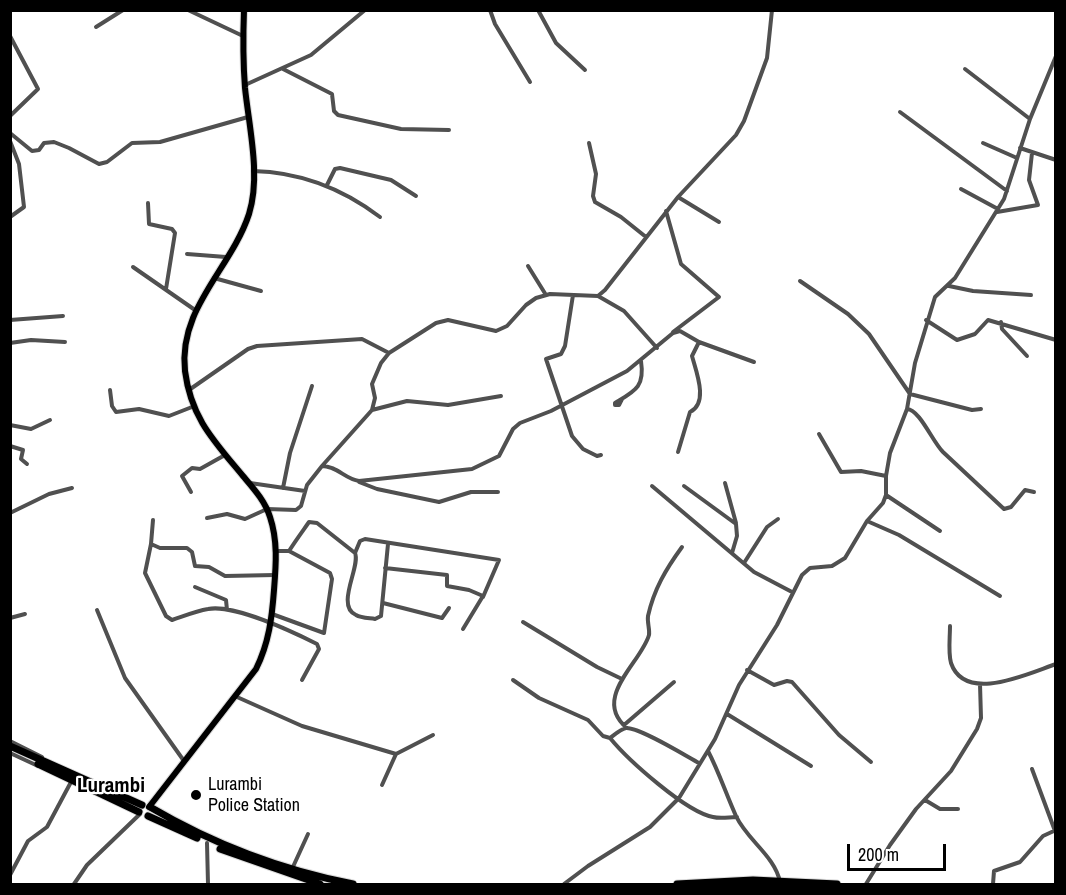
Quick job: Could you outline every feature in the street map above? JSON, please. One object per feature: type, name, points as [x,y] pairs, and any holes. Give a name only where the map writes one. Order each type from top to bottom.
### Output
[{"type":"highway","points":[[10,750],[226,847],[292,870],[353,885]]},
{"type":"highway","points":[[10,750],[145,810],[236,856],[320,885]]},
{"type":"highway","points":[[677,885],[753,880],[837,885]]},
{"type":"main road","points":[[145,810],[237,697],[262,657],[272,614],[276,551],[273,526],[267,509],[207,432],[192,407],[184,356],[195,310],[248,215],[252,171],[245,86],[244,10]]},
{"type":"street","points":[[96,27],[123,10]]},
{"type":"street","points":[[188,10],[243,36]]},
{"type":"street","points":[[245,86],[311,55],[365,10]]},
{"type":"street","points":[[490,10],[495,24],[530,82]]},
{"type":"street","points":[[538,10],[558,45],[585,70]]},
{"type":"street","points":[[598,296],[606,290],[678,196],[736,135],[744,121],[767,58],[772,10]]},
{"type":"street","points":[[10,36],[38,89],[10,116]]},
{"type":"street","points":[[564,885],[588,866],[650,827],[679,798],[708,751],[747,670],[777,625],[792,592],[806,570],[832,566],[845,558],[867,521],[883,503],[886,495],[886,476],[890,453],[907,409],[926,320],[935,297],[948,286],[998,210],[1007,191],[1030,119],[1056,56]]},
{"type":"street","points":[[283,69],[332,94],[335,101],[334,111],[338,115],[401,129],[448,130]]},
{"type":"street","points":[[965,69],[1030,119]]},
{"type":"street","points":[[900,112],[1007,191]]},
{"type":"street","points":[[10,133],[32,151],[39,150],[44,143],[54,142],[79,152],[99,164],[107,162],[132,143],[160,142],[248,117]]},
{"type":"street","points":[[10,141],[19,164],[24,207],[10,217]]},
{"type":"street","points":[[589,143],[596,174],[593,196],[595,202],[621,217],[646,237]]},
{"type":"street","points":[[983,143],[1017,158]]},
{"type":"street","points":[[1020,148],[1056,160]]},
{"type":"street","points":[[961,189],[998,210],[1038,205],[1029,180],[1032,153]]},
{"type":"street","points":[[327,185],[335,169],[340,168],[391,180],[416,196]]},
{"type":"street","points":[[252,171],[282,174],[327,185],[356,200],[380,217]]},
{"type":"street","points":[[678,196],[718,222]]},
{"type":"street","points":[[148,203],[148,224],[172,229],[175,233],[166,289]]},
{"type":"street","points":[[322,466],[336,469],[352,480],[359,481],[479,466],[499,456],[513,429],[520,423],[563,405],[641,361],[719,297],[681,264],[666,210]]},
{"type":"street","points":[[187,254],[226,257]]},
{"type":"street","points":[[528,266],[546,295]]},
{"type":"street","points":[[133,267],[195,310]]},
{"type":"street","points":[[214,277],[261,291]]},
{"type":"street","points":[[800,281],[848,314],[869,334],[910,394],[972,410],[981,409]]},
{"type":"street","points":[[948,286],[974,291],[1031,295]]},
{"type":"street","points":[[207,518],[227,514],[245,519],[267,509],[296,510],[301,506],[305,491],[322,466],[372,410],[375,398],[373,377],[389,353],[442,320],[459,322],[489,331],[502,329],[526,305],[546,295],[598,296],[624,311],[657,348]]},
{"type":"street","points":[[573,295],[565,346],[561,354],[546,359],[572,436],[583,449],[597,456],[601,455]]},
{"type":"street","points":[[10,320],[63,316]]},
{"type":"street","points":[[926,320],[961,340],[975,334],[986,320],[1001,322],[1056,340]]},
{"type":"street","points":[[1001,322],[1002,329],[1027,356]]},
{"type":"street","points":[[673,333],[680,331],[699,342],[754,362]]},
{"type":"street","points":[[188,391],[248,349],[257,346],[362,339],[389,353]]},
{"type":"street","points":[[10,343],[31,340],[64,342]]},
{"type":"street","points":[[678,452],[690,412],[696,409],[700,398],[700,387],[692,356],[699,342]]},
{"type":"street","points":[[622,399],[642,381],[641,361]]},
{"type":"street","points":[[283,488],[290,453],[312,387]]},
{"type":"street","points":[[110,390],[112,406],[116,412],[139,409],[169,416],[192,407]]},
{"type":"street","points":[[372,410],[407,401],[448,405],[501,396]]},
{"type":"street","points":[[907,409],[917,413],[933,443],[1004,509],[1011,507],[1025,490],[1034,492]]},
{"type":"street","points":[[10,425],[31,429],[50,420]]},
{"type":"street","points":[[819,434],[841,472],[861,471],[886,476]]},
{"type":"street","points":[[10,446],[23,450],[21,459],[27,464]]},
{"type":"street","points":[[191,492],[182,476],[192,468],[200,469],[225,454]]},
{"type":"street","points":[[359,481],[377,489],[439,502],[471,492],[498,492]]},
{"type":"street","points":[[249,483],[305,491]]},
{"type":"street","points":[[725,483],[736,524],[737,536],[732,553]]},
{"type":"street","points":[[652,486],[754,572],[792,592]]},
{"type":"street","points":[[684,486],[736,524]]},
{"type":"street","points":[[10,513],[49,494],[72,488]]},
{"type":"street","points":[[886,495],[940,531]]},
{"type":"street","points":[[744,563],[767,527],[778,519]]},
{"type":"street","points":[[153,520],[145,573],[155,598],[169,619],[207,609],[227,610],[270,622],[317,644],[316,657],[302,680]]},
{"type":"street","points":[[867,521],[899,535],[1000,596]]},
{"type":"street","points":[[289,551],[297,536],[309,522],[317,523],[355,553]]},
{"type":"street","points":[[388,544],[381,616],[378,619],[352,613],[348,590],[355,567],[355,553],[362,540],[500,560],[483,597],[463,629]]},
{"type":"street","points":[[151,544],[160,548],[187,548],[192,552],[195,566],[209,567],[225,576],[275,575]]},
{"type":"street","points":[[682,547],[658,581],[648,618],[648,635],[622,679],[614,709],[626,727],[675,749],[699,764]]},
{"type":"street","points":[[272,614],[323,634],[326,632],[332,575],[289,551],[276,551]]},
{"type":"street","points":[[385,568],[447,575],[447,586],[469,590],[483,597]]},
{"type":"street","points":[[195,587],[225,600],[227,610]]},
{"type":"street","points":[[383,603],[442,618],[449,608]]},
{"type":"street","points":[[97,610],[125,678],[184,762]]},
{"type":"street","points":[[10,618],[25,614]]},
{"type":"street","points":[[523,622],[597,667],[622,679]]},
{"type":"street","points":[[950,626],[950,658],[956,673],[964,680],[980,684],[1009,681],[1056,664]]},
{"type":"street","points":[[747,670],[774,685],[787,681],[792,682],[844,740],[871,762]]},
{"type":"street","points":[[513,680],[539,698],[588,720],[654,781],[679,798],[712,817],[737,817]]},
{"type":"street","points":[[610,738],[626,727],[674,682]]},
{"type":"street","points":[[866,885],[890,845],[951,771],[977,729],[981,718],[980,684]]},
{"type":"street","points":[[237,697],[302,726],[396,754]]},
{"type":"street","points":[[727,714],[811,766]]},
{"type":"street","points":[[382,785],[396,754],[433,735]]},
{"type":"street","points":[[10,741],[105,794]]},
{"type":"street","points":[[708,751],[728,790],[737,817],[775,867],[780,882]]},
{"type":"street","points":[[993,885],[994,871],[1020,862],[1043,836],[1055,831],[1032,769]]},
{"type":"street","points":[[10,875],[28,841],[47,827],[73,778]]},
{"type":"street","points":[[925,800],[940,809],[958,809]]},
{"type":"street","points":[[74,885],[87,865],[145,810]]},
{"type":"street","points":[[292,870],[308,834]]},
{"type":"street","points":[[207,843],[208,885]]},
{"type":"place","name":"Lurambi Police Station","points":[[196,795]]},
{"type":"district","name":"Lurambi","points":[[111,786]]}]
